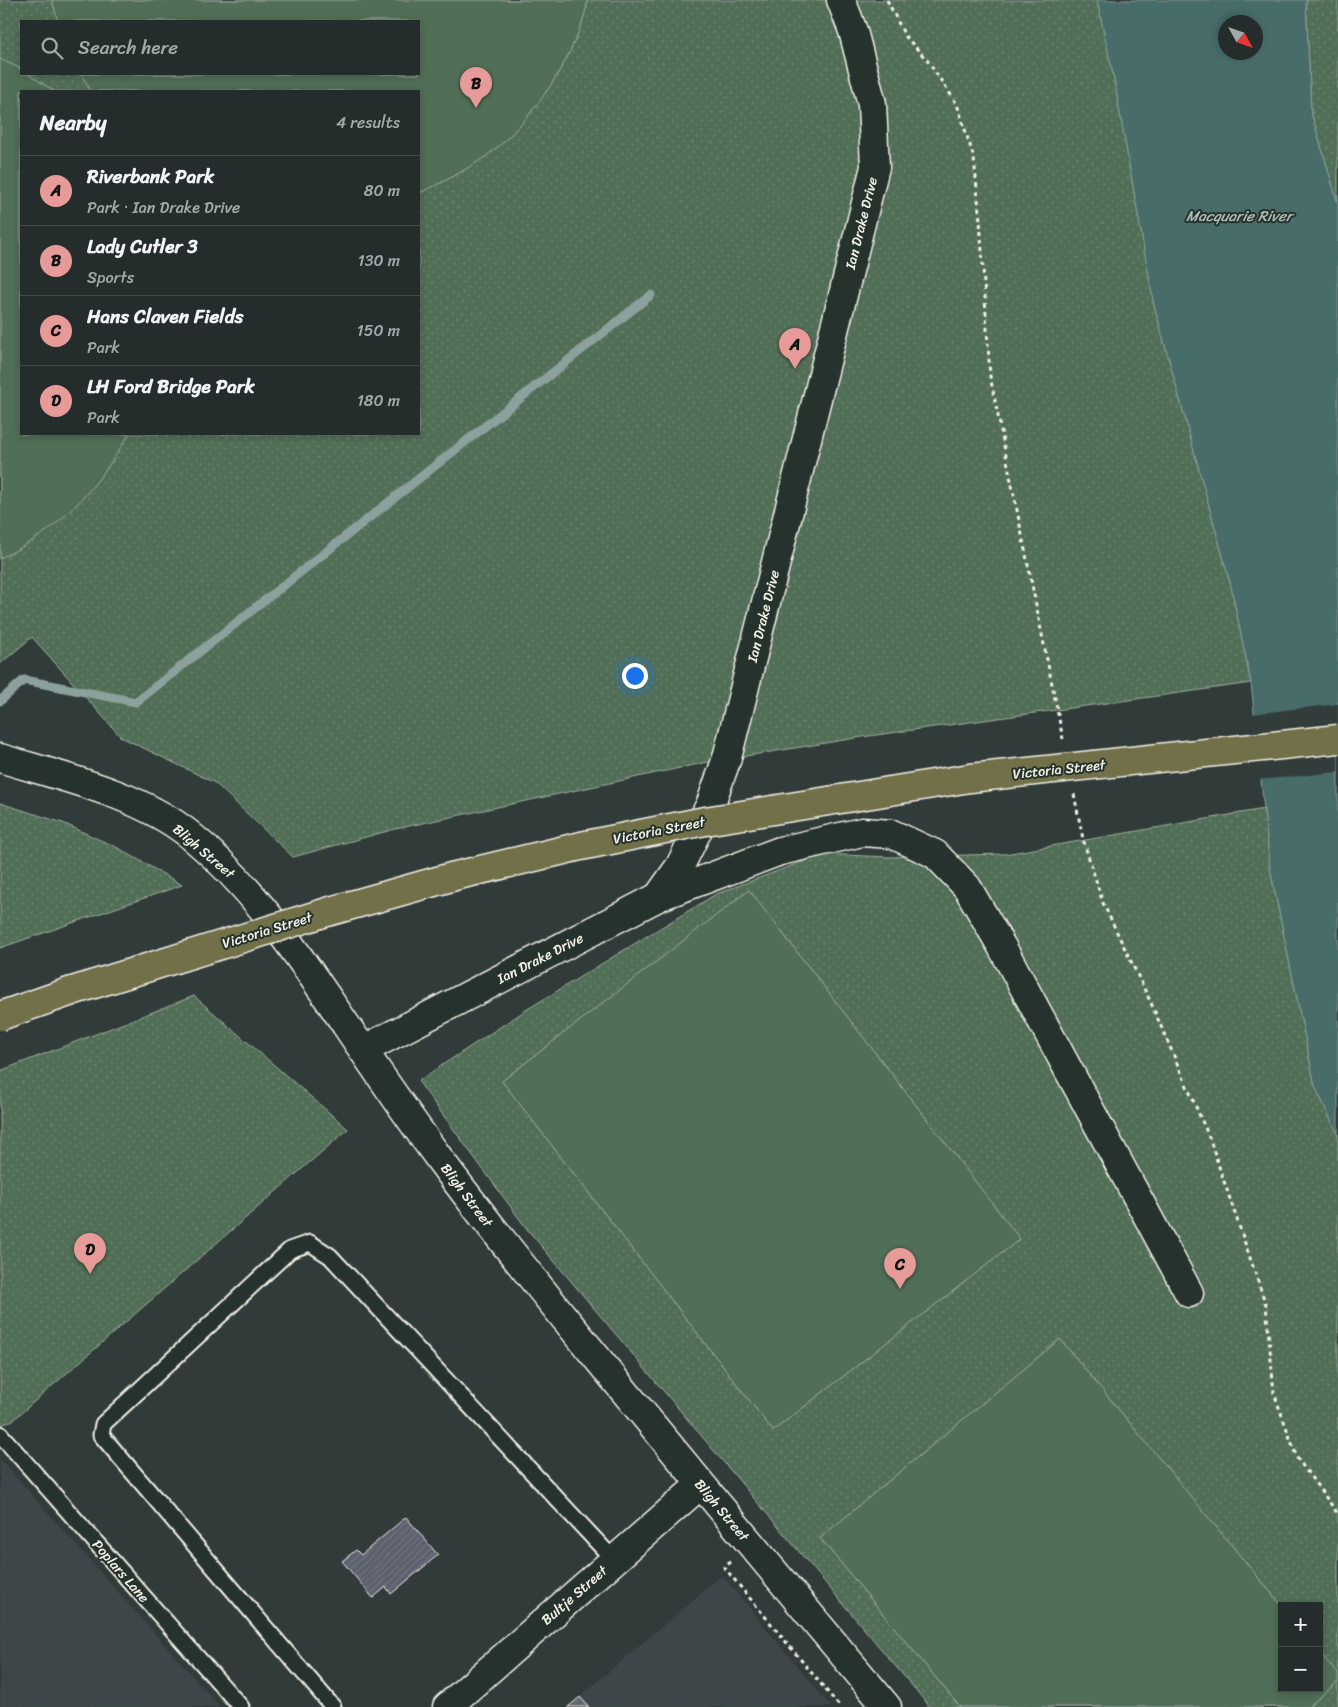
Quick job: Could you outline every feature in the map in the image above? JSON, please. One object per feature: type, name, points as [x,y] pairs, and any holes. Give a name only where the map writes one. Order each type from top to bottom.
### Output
[{"type":"highway","name":"Victoria Street","points":[[0,1016],[72,991],[327,912],[455,876],[581,846],[705,820],[970,778],[1338,739]]},
{"type":"street","name":"Ian Drake Drive","points":[[362,1050],[658,898],[680,866],[711,803],[727,758],[875,167],[872,104],[853,31],[841,0]]},
{"type":"street","name":"Bligh Street","points":[[0,758],[107,791],[149,810],[186,832],[222,862],[301,958],[362,1050],[509,1250],[701,1484],[888,1707]]},
{"type":"street","points":[[658,898],[780,851],[862,832],[892,834],[935,854],[967,887],[1189,1293]]},
{"type":"street","name":"Bultje Street","points":[[447,1707],[701,1484]]},
{"type":"lane","points":[[333,1707],[101,1435],[103,1424],[290,1250],[310,1243],[330,1256],[614,1560]]},
{"type":"lane","name":"Poplars Lane","points":[[0,1434],[241,1707]]},
{"type":"path","points":[[752,1545],[724,1567],[840,1707]]},
{"type":"shaded area","points":[[0,1459],[220,1707],[0,1707]]},
{"type":"shaded area","points":[[722,1575],[831,1707],[568,1707]]},
{"type":"green space","points":[[0,0],[1097,0],[1114,79],[1154,305],[1231,586],[1251,683],[862,737],[703,763],[395,829],[293,857],[215,783],[121,737],[32,637],[0,664]]},
{"type":"green space","points":[[52,0],[588,0],[583,21],[563,65],[550,87],[519,127],[485,157],[453,177],[420,193],[420,90],[90,90],[82,75],[420,75],[420,20],[58,20]]},
{"type":"green space","points":[[1306,0],[1338,0],[1338,204],[1311,112]]},
{"type":"green space","points":[[0,59],[19,68],[20,75],[30,75],[52,90],[20,90],[20,435],[128,435],[104,472],[75,506],[40,536],[0,558]]},
{"type":"green space","points":[[0,803],[63,823],[120,849],[182,885],[0,948]]},
{"type":"green space","points":[[1264,809],[1270,868],[1315,1086],[1338,1135],[1338,1707],[930,1707],[527,1229],[418,1081],[526,1010],[716,894],[823,854],[888,857],[1005,854]]},
{"type":"green space","points":[[749,890],[1020,1239],[773,1431],[502,1081]]},
{"type":"green space","points":[[194,996],[348,1129],[13,1420],[0,1426],[0,1071]]},
{"type":"green space","points":[[1060,1339],[1279,1602],[1278,1692],[1323,1692],[1323,1657],[1338,1674],[1338,1682],[1308,1707],[960,1707],[820,1538]]},
{"type":"water","name":"Macquarie River","points":[[1097,0],[1306,0],[1311,112],[1338,204],[1338,1135],[1315,1086],[1270,868],[1251,683],[1231,586],[1154,305],[1114,79]]},
{"type":"pier","points":[[1338,704],[1338,772],[1258,780],[1251,714]]},
{"type":"building","points":[[406,1517],[438,1555],[391,1594],[386,1587],[373,1598],[342,1561],[356,1550],[361,1555]]},
{"type":"building","points":[[580,1697],[589,1707],[568,1707]]},
{"type":"waterway","points":[[0,701],[24,680],[136,702],[651,295]]},
{"type":"place","name":"Lady Cutler 3","points":[[476,108]]},
{"type":"place","name":"Riverbank Park","points":[[795,369]]},
{"type":"place","name":"LH Ford Bridge Park","points":[[90,1274]]},
{"type":"place","name":"Hans Claven Fields","points":[[900,1289]]}]
